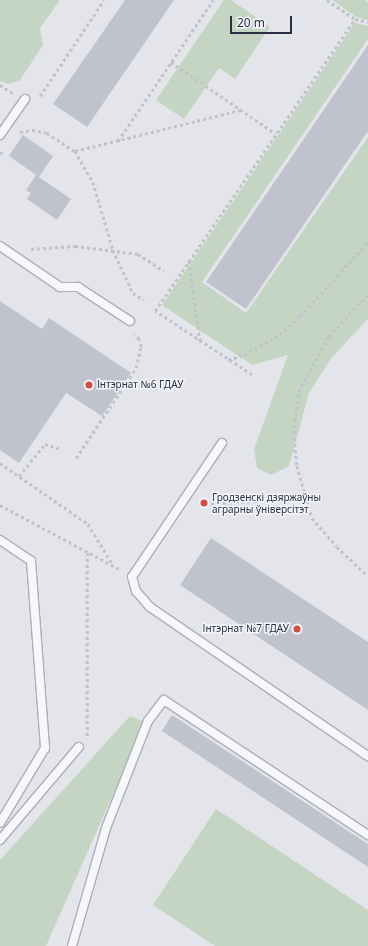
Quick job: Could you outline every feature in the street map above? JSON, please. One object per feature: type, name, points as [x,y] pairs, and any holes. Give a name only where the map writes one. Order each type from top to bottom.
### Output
[{"type":"lane","points":[[0,135],[25,99]]},
{"type":"lane","points":[[3,248],[60,287],[78,288],[130,321]]},
{"type":"lane","points":[[222,443],[132,577],[136,591],[150,607],[368,756]]},
{"type":"lane","points":[[0,540],[31,561],[45,748],[0,823]]},
{"type":"lane","points":[[72,946],[106,828],[148,721],[164,700],[368,835]]},
{"type":"lane","points":[[0,840],[79,746]]},
{"type":"path","points":[[37,99],[104,0]]},
{"type":"path","points":[[118,141],[213,0]]},
{"type":"path","points":[[328,0],[355,19],[368,22]]},
{"type":"path","points":[[252,375],[155,310],[355,19]]},
{"type":"path","points":[[171,62],[276,134]]},
{"type":"path","points":[[75,151],[241,110]]},
{"type":"path","points":[[18,127],[14,133],[32,130],[47,133],[75,151],[94,182],[112,250],[133,293],[144,300]]},
{"type":"path","points":[[0,154],[7,144]]},
{"type":"path","points":[[228,360],[244,355],[275,338],[300,316],[368,242]]},
{"type":"path","points":[[3,248],[75,246],[112,250],[138,254],[164,271]]},
{"type":"path","points":[[188,261],[200,341]]},
{"type":"path","points":[[368,295],[328,337],[300,389],[294,432],[297,466],[312,518],[337,547],[368,576]]},
{"type":"path","points":[[76,458],[136,368],[140,347],[139,339],[126,331]]},
{"type":"path","points":[[19,476],[45,444],[61,448]]},
{"type":"path","points":[[0,463],[88,524],[113,565]]},
{"type":"path","points":[[181,504],[255,501],[304,493]]},
{"type":"path","points":[[0,505],[87,553],[113,565],[132,577]]},
{"type":"path","points":[[79,746],[88,734],[87,553]]},
{"type":"green space","points":[[0,0],[60,0],[40,28],[43,45],[20,80],[9,84],[0,81]]},
{"type":"green space","points":[[224,0],[231,0],[270,27],[235,79],[219,68],[184,119],[156,100]]},
{"type":"green space","points":[[332,0],[365,0],[368,2],[368,20],[356,17]]},
{"type":"green space","points":[[355,23],[368,26],[368,39],[202,282],[246,313],[368,137],[368,319],[332,357],[309,393],[289,466],[271,475],[257,468],[254,449],[288,355],[252,365],[162,305]]},
{"type":"green space","points":[[130,716],[145,722],[46,946],[0,946],[0,860]]},
{"type":"green space","points":[[216,809],[368,910],[368,946],[215,946],[153,905]]},
{"type":"building","points":[[125,0],[174,0],[87,127],[53,104]]},
{"type":"building","points":[[368,45],[368,131],[246,309],[206,282]]},
{"type":"building","points":[[23,135],[53,156],[39,177],[9,156]]},
{"type":"building","points":[[36,175],[71,199],[57,220],[27,199],[31,193],[26,190]]},
{"type":"building","name":"Інтэрнат №6 ГДАУ","points":[[0,301],[42,329],[49,318],[131,373],[102,416],[66,393],[19,463],[0,450]]},
{"type":"building","name":"Інтэрнат №7 ГДАУ","points":[[211,538],[368,642],[368,710],[180,585]]},
{"type":"building","points":[[172,715],[368,844],[368,867],[162,731]]},
{"type":"place","name":"Інтэрнат №6 ГДАУ","points":[[89,385]]},
{"type":"place","name":"Гродзенскі дзяржаўны аграрны ўніверсітэт","points":[[204,503]]},
{"type":"place","name":"Інтэрнат №7 ГДАУ","points":[[297,629]]}]
